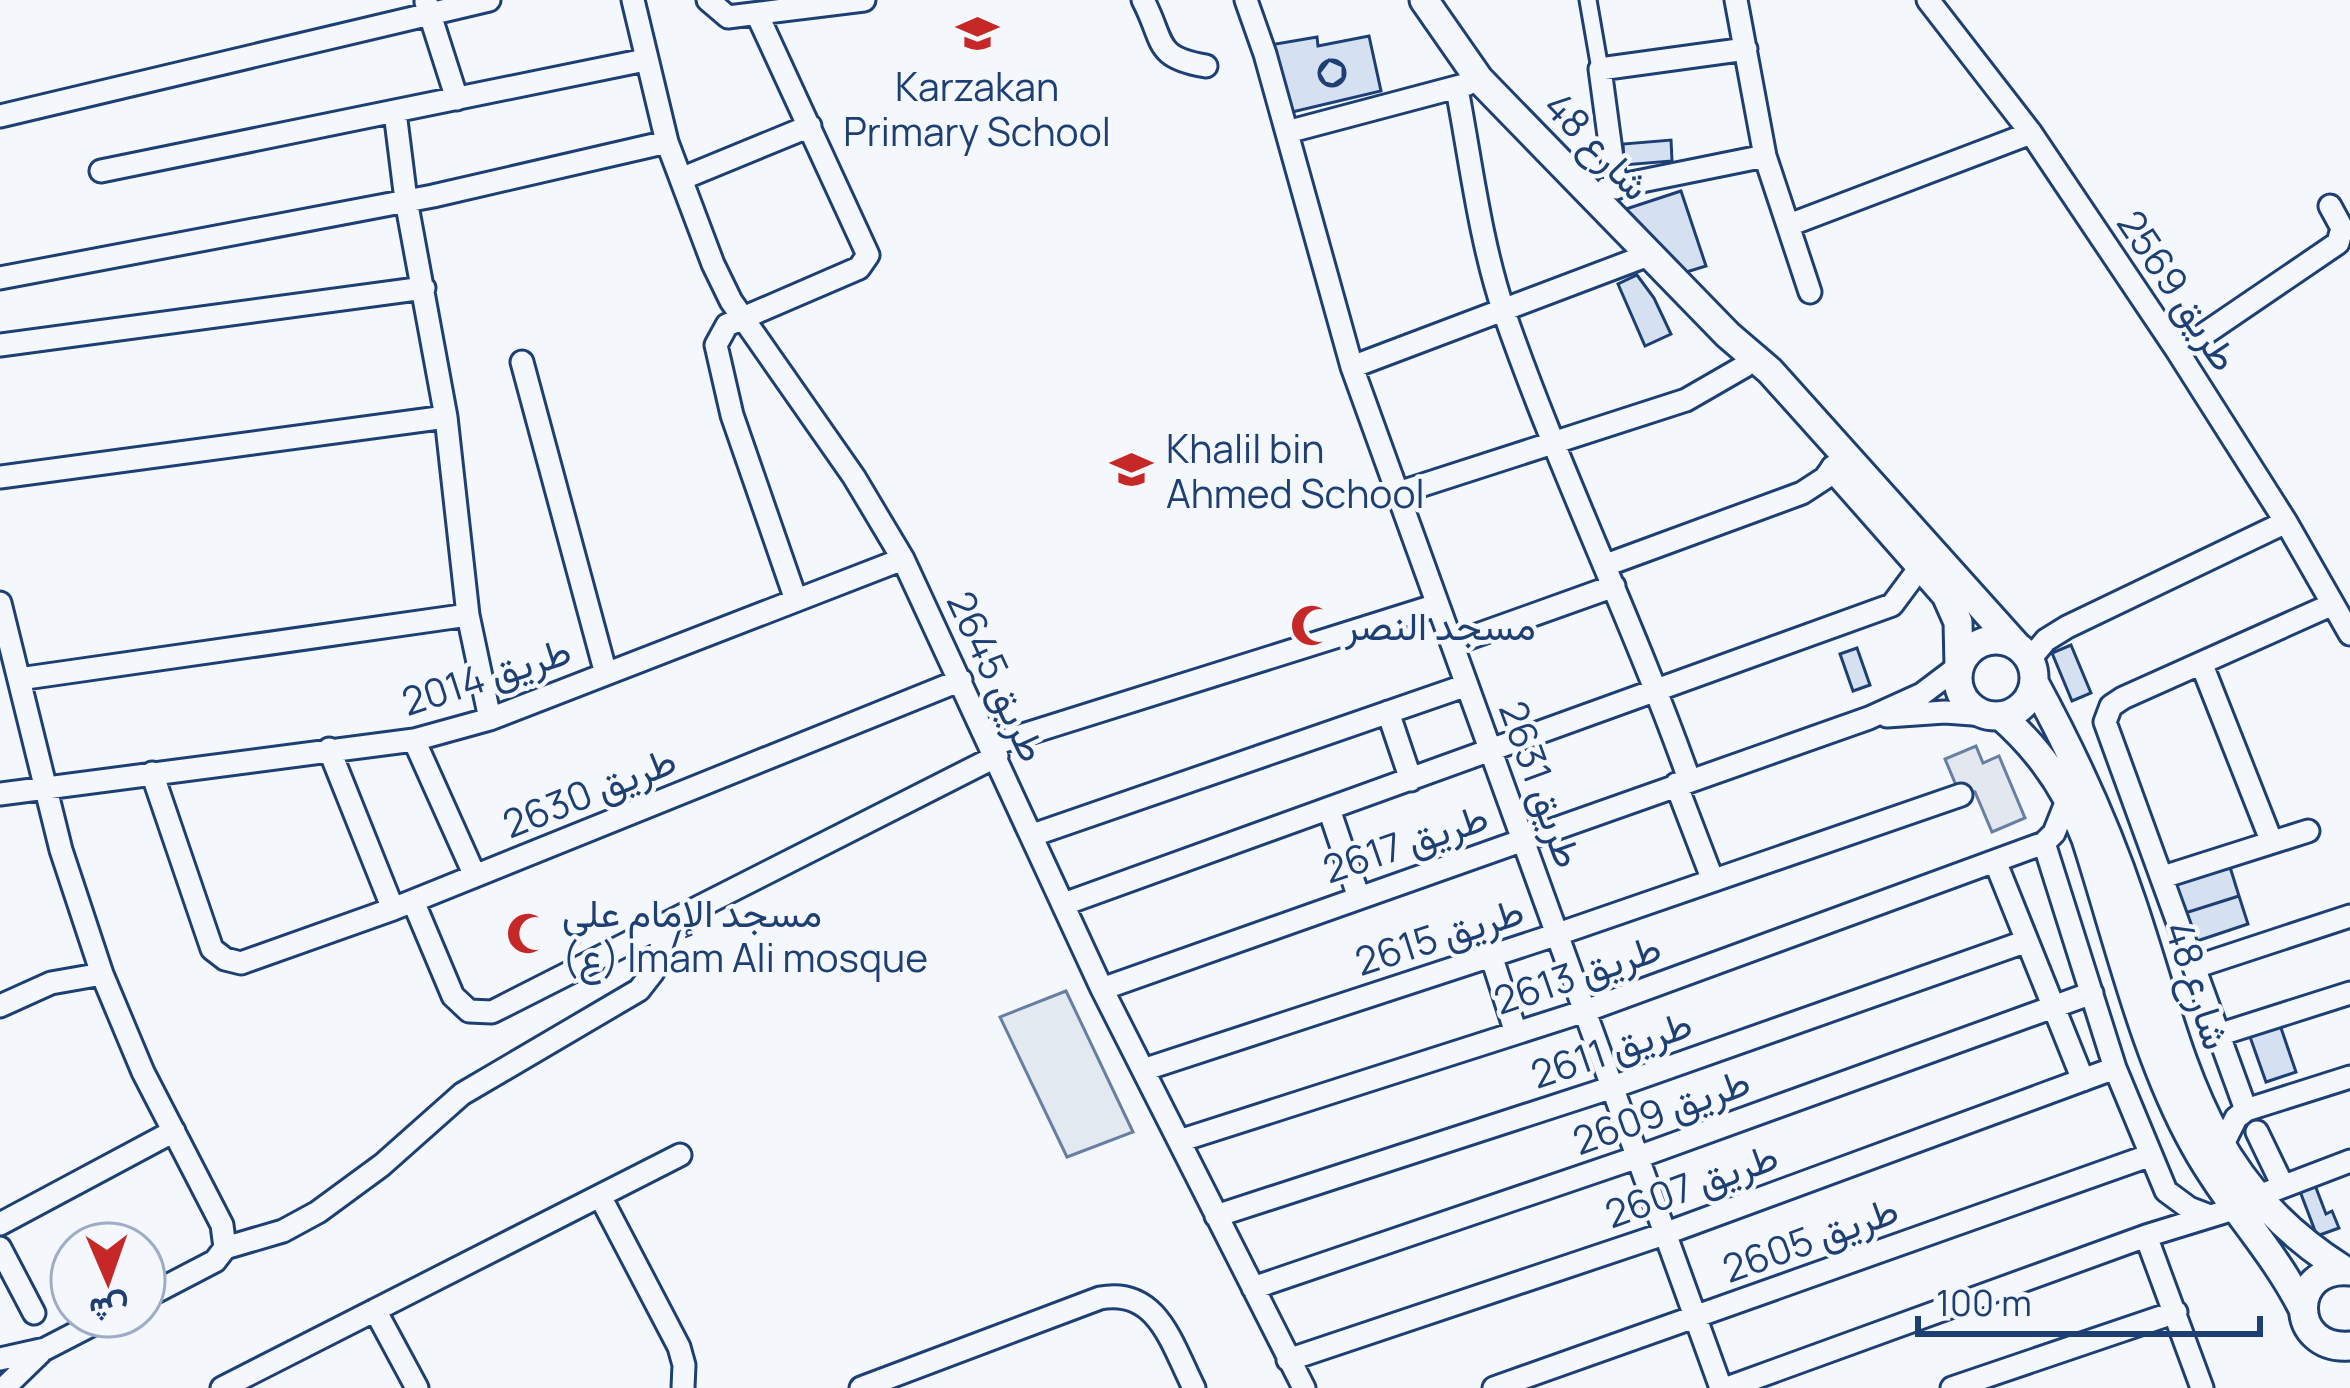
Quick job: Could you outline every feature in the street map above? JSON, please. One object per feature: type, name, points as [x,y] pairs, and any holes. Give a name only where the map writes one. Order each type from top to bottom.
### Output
[{"type":"street","points":[[0,116],[428,7],[489,0]]},
{"type":"street","name":"طريق 2645","points":[[633,0],[667,142],[713,264],[731,301],[854,477],[903,559],[1102,988],[1304,1388]]},
{"type":"street","points":[[707,0],[728,17],[864,0]]},
{"type":"street","points":[[1143,0],[1168,54],[1206,66]]},
{"type":"street","name":"طريق 2631","points":[[1246,0],[1288,132],[1352,367],[1664,1234],[1724,1388]]},
{"type":"street","name":"شارع 48","points":[[1424,0],[1468,84],[1603,189],[1651,254],[1728,335],[1770,371],[2027,663],[2074,757],[2130,897],[2192,1089],[2221,1148],[2234,1207]]},
{"type":"street","points":[[1588,0],[1600,69],[1603,189],[1765,156]]},
{"type":"street","points":[[1736,0],[1765,156],[1810,292]]},
{"type":"street","name":"طريق 2569","points":[[1928,0],[2031,133],[2179,352],[2350,634]]},
{"type":"street","points":[[428,7],[457,98]]},
{"type":"street","points":[[757,14],[867,249],[867,261],[859,268],[744,315],[722,331],[716,353],[732,415],[796,601]]},
{"type":"street","points":[[1600,69],[1746,49]]},
{"type":"street","points":[[100,171],[645,60]]},
{"type":"street","points":[[1288,132],[1468,84],[1486,244],[1504,313],[1658,691],[1712,878]]},
{"type":"street","points":[[394,112],[446,417],[467,615],[490,719]]},
{"type":"street","points":[[681,178],[810,125]]},
{"type":"street","points":[[1789,225],[2031,133]]},
{"type":"street","points":[[0,278],[406,200],[667,142]]},
{"type":"street","points":[[2179,352],[2338,243],[2342,228],[2330,206]]},
{"type":"street","points":[[1352,367],[1651,254]]},
{"type":"street","points":[[0,345],[424,288]]},
{"type":"street","name":"شارع 48","points":[[1728,335],[1745,366],[1922,566],[1953,608],[1959,665]]},
{"type":"street","points":[[522,362],[606,674]]},
{"type":"street","points":[[1397,493],[1685,400],[1745,366]]},
{"type":"street","points":[[0,477],[446,417]]},
{"type":"street","points":[[1452,644],[1802,493],[1825,478],[1833,466]]},
{"type":"street","points":[[2027,663],[1994,639],[1983,642],[1964,655],[1959,690],[1965,701],[1993,716],[2023,706],[2027,663],[2046,640],[2286,522]]},
{"type":"street","name":"طريق 2014","points":[[0,794],[414,740],[490,719],[903,559]]},
{"type":"street","points":[[1064,904],[1892,604],[1922,566]]},
{"type":"street","points":[[0,603],[80,912],[136,1057],[222,1225],[225,1248]]},
{"type":"street","points":[[2246,1110],[2105,722],[2110,706],[2333,604]]},
{"type":"street","points":[[329,749],[403,905],[453,996],[460,1005],[481,1014],[669,923],[994,751],[1437,605]]},
{"type":"street","points":[[19,679],[467,615]]},
{"type":"street","name":"طريق 2617","points":[[1102,988],[1869,718],[1922,694],[1959,665]]},
{"type":"street","points":[[2202,665],[2271,840]]},
{"type":"street","name":"طريق 2630","points":[[152,772],[212,949],[241,963],[403,905],[961,680]]},
{"type":"street","points":[[1033,835],[1467,685]]},
{"type":"street","points":[[1388,712],[1411,781]]},
{"type":"street","name":"طريق 2617","points":[[1869,718],[1945,712],[1993,716]]},
{"type":"street","name":"شارع 48","points":[[1993,716],[2032,746],[2068,798],[2086,839],[2172,1100],[2196,1148],[2234,1207],[2274,1256],[2311,1332],[2344,1353]]},
{"type":"street","points":[[414,740],[475,876]]},
{"type":"street","points":[[2074,757],[2114,754]]},
{"type":"street","name":"طريق 2615","points":[[1143,1070],[1961,795]]},
{"type":"street","points":[[2068,798],[2054,833],[2044,843],[2115,1068],[2166,1191],[2188,1208],[2234,1207]]},
{"type":"street","points":[[1329,809],[1358,895]]},
{"type":"street","points":[[2163,877],[2308,831]]},
{"type":"street","name":"طريق 2613","points":[[1179,1141],[1586,1011],[2044,843]]},
{"type":"street","points":[[1995,861],[2083,1080]]},
{"type":"street","points":[[2195,967],[2350,916]]},
{"type":"street","points":[[168,1285],[215,1261],[225,1248],[283,1231],[319,1212],[382,1165],[462,1094],[638,990],[652,972],[669,923]]},
{"type":"street","name":"طريق 2611","points":[[1216,1216],[1613,1087],[2027,941]]},
{"type":"street","points":[[1491,955],[1516,1033]]},
{"type":"street","points":[[0,1006],[51,983],[102,974]]},
{"type":"street","name":"طريق 2609","points":[[1253,1288],[1638,1157],[2092,993]]},
{"type":"street","points":[[2218,1035],[2350,994]]},
{"type":"street","name":"طريق 2607","points":[[1288,1360],[1664,1234],[2115,1068]]},
{"type":"street","points":[[2221,1148],[2236,1118],[2246,1110],[2350,1077]]},
{"type":"street","points":[[0,1224],[174,1131]]},
{"type":"street","points":[[2257,1132],[2283,1186]]},
{"type":"street","points":[[233,1386],[680,1155]]},
{"type":"street","name":"طريق 2605","points":[[1494,1388],[2151,1155]]},
{"type":"street","points":[[1724,1388],[2234,1207],[2350,1161]]},
{"type":"street","points":[[2146,1236],[2161,1216],[2166,1191]]},
{"type":"street","points":[[600,1196],[679,1347],[685,1366],[683,1388]]},
{"type":"street","name":"شارع 48","points":[[2234,1207],[2295,1235],[2348,1270]]},
{"type":"street","points":[[2146,1236],[2200,1387]]},
{"type":"street","points":[[0,1248],[34,1313]]},
{"type":"street","points":[[2303,1309],[2311,1285],[2332,1271],[2348,1270]]},
{"type":"street","points":[[861,1388],[1120,1294],[1140,1300],[1154,1314],[1194,1388]]},
{"type":"street","points":[[375,1310],[417,1388]]},
{"type":"street","points":[[1952,1388],[2176,1312]]},
{"type":"street","points":[[0,1359],[62,1340]]},
{"type":"street","points":[[4,1388],[45,1349]]},
{"type":"shaded area","points":[[1976,746],[1983,763],[1999,756],[2025,818],[1992,832],[1975,792],[1961,797],[1945,759]]},
{"type":"shaded area","points":[[1066,991],[1133,1132],[1067,1157],[1000,1017]]},
{"type":"building","points":[[1369,36],[1381,91],[1288,113],[1264,46],[1317,37],[1318,46]],"holes":[[[1329,60],[1343,66],[1343,78],[1333,85],[1325,83],[1319,73]]]},
{"type":"building","points":[[1332,60],[1345,73],[1332,86],[1319,73]]},
{"type":"building","points":[[1671,140],[1672,161],[1624,165],[1623,144]]},
{"type":"building","points":[[1681,191],[1706,266],[1680,274],[1626,209]]},
{"type":"building","points":[[1637,275],[1671,334],[1645,346],[1618,284]]},
{"type":"building","points":[[2071,645],[2091,693],[2072,701],[2052,653]]},
{"type":"building","points":[[1857,648],[1870,685],[1853,691],[1840,654]]},
{"type":"building","points":[[2230,867],[2239,896],[2182,914],[2172,885]]},
{"type":"building","points":[[2239,896],[2248,924],[2191,943],[2182,914]]},
{"type":"building","points":[[2280,1025],[2296,1072],[2266,1082],[2249,1034]]},
{"type":"building","points":[[2313,1180],[2326,1214],[2332,1211],[2339,1228],[2317,1236],[2298,1186]]},
{"type":"place","name":"Karzakan Primary School","points":[[977,34]]},
{"type":"place","name":"Khalil bin Ahmed School","points":[[1132,470]]},
{"type":"place","name":"مسجد النصر","points":[[1311,625]]},
{"type":"place","name":"مسجد الإمام علي (ع) Imam Ali mosque","points":[[528,934]]}]
